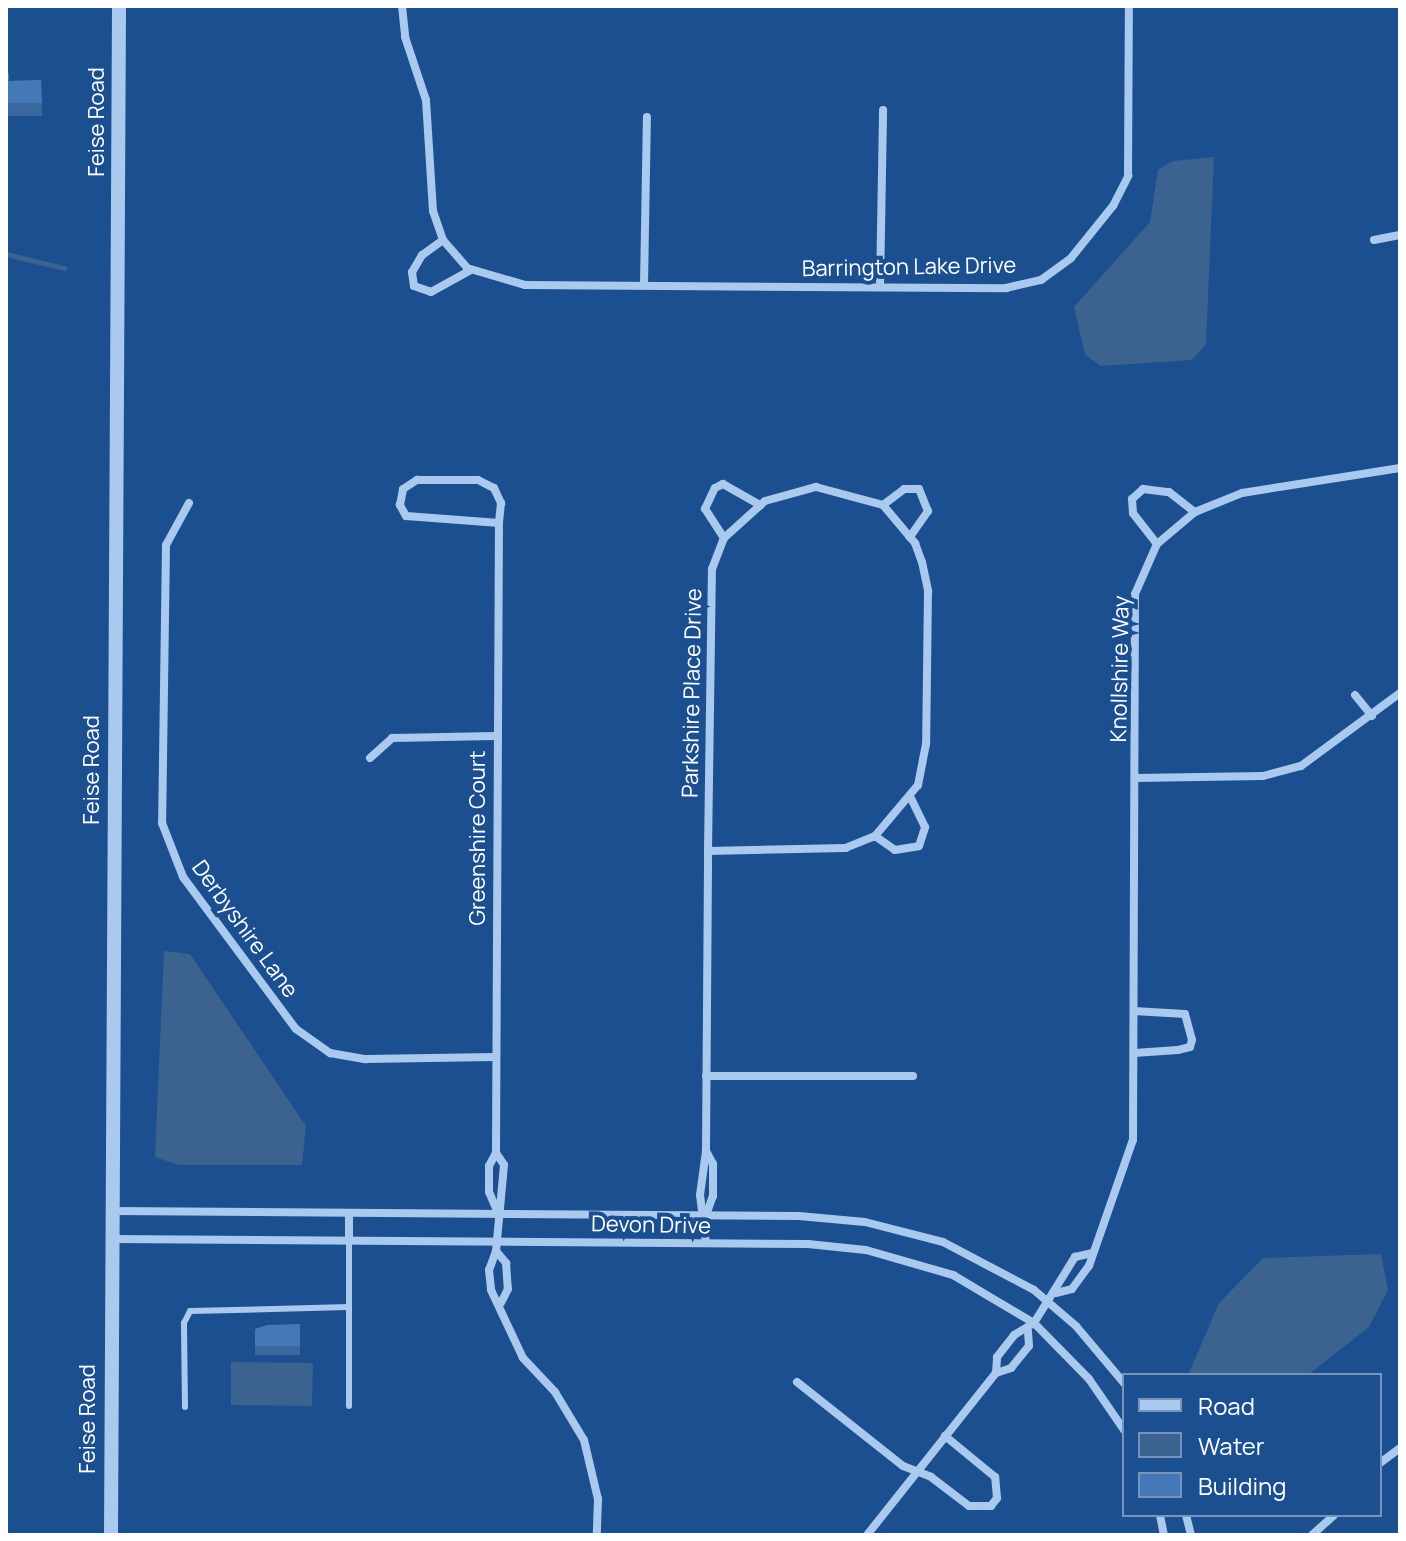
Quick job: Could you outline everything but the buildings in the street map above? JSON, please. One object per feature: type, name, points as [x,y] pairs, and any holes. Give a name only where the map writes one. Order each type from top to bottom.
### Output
[{"type":"street","name":"Feise Road","points":[[111,1535],[109,1211],[119,6]]},
{"type":"street","points":[[402,6],[405,37],[426,100],[430,196],[443,240],[471,270],[431,292],[414,286],[412,272],[422,255],[443,240]]},
{"type":"street","name":"Barrington Lake Drive","points":[[471,270],[525,285],[1006,288],[1041,280],[1071,258],[1113,206],[1128,176],[1129,6]]},
{"type":"street","points":[[880,287],[883,110]]},
{"type":"street","points":[[644,285],[647,117]]},
{"type":"street","points":[[1374,240],[1400,235]]},
{"type":"street","name":"Knollshire Way","points":[[1056,1293],[1072,1289],[1092,1253],[1130,1159],[1134,1053],[1135,594],[1157,544],[1195,512],[1242,493],[1400,468]]},
{"type":"street","name":"Greenshire Court","points":[[498,1213],[489,1192],[496,1153],[496,736],[501,503],[487,483],[417,480],[403,489],[400,505],[406,516],[499,523]]},
{"type":"street","points":[[708,851],[827,851],[875,836],[911,798],[925,756],[928,591],[910,537],[883,505],[816,487],[786,492],[760,505],[724,538],[705,509],[715,488],[723,484],[760,505]]},
{"type":"street","points":[[883,505],[904,489],[919,489],[928,511],[910,537]]},
{"type":"street","points":[[1157,544],[1133,513],[1132,499],[1143,489],[1169,492],[1195,512]]},
{"type":"street","name":"Derbyshire Lane","points":[[189,503],[166,545],[165,561],[162,823],[183,877],[296,1029],[330,1053],[365,1059],[495,1057]]},
{"type":"street","name":"Parkshire Place Drive","points":[[706,1243],[706,1216],[713,1196],[713,1164],[706,1151],[710,595],[724,538]]},
{"type":"street","points":[[1136,778],[1263,776],[1301,766],[1400,693]]},
{"type":"street","points":[[1355,695],[1372,716]]},
{"type":"street","points":[[370,758],[392,738],[496,736]]},
{"type":"street","points":[[875,836],[895,850],[919,846],[925,827],[911,798]]},
{"type":"street","points":[[1134,1011],[1185,1014],[1192,1040],[1190,1047],[1178,1050],[1134,1053]]},
{"type":"street","points":[[706,1076],[913,1076]]},
{"type":"street","name":"Greenshire Court","points":[[496,1153],[504,1165],[496,1251],[489,1270],[491,1290],[501,1303],[523,1358],[555,1392],[584,1440],[598,1499],[597,1535]]},
{"type":"street","name":"Devon Drive","points":[[109,1211],[820,1217],[890,1226],[965,1252],[1050,1302],[1122,1381]]},
{"type":"street","points":[[349,1213],[349,1240]]},
{"type":"street","name":"Devon Drive","points":[[110,1239],[827,1245],[900,1257],[953,1275],[1031,1327],[1089,1379],[1122,1427]]},
{"type":"street","points":[[496,1251],[506,1263],[508,1289],[501,1303]]},
{"type":"street","name":"Knollshire Way","points":[[1031,1327],[1056,1293],[1058,1279],[1075,1257],[1092,1253]]},
{"type":"street","points":[[996,1373],[997,1357],[1014,1335],[1031,1327]]},
{"type":"street","points":[[867,1535],[996,1373],[1011,1368],[1029,1346],[1031,1327]]},
{"type":"street","points":[[797,1382],[903,1466],[917,1471],[969,1506],[991,1506],[997,1498],[995,1477],[945,1436]]},
{"type":"street","points":[[1382,1462],[1400,1448]]},
{"type":"street","points":[[1312,1535],[1332,1517]]},
{"type":"lane","points":[[349,1240],[349,1406]]},
{"type":"lane","points":[[185,1407],[184,1323],[190,1311],[349,1307]]},
{"type":"water","points":[[1214,157],[1206,344],[1192,360],[1101,366],[1085,355],[1074,307],[1150,222],[1158,170],[1173,161]]},
{"type":"water","points":[[164,951],[190,954],[306,1126],[302,1165],[179,1165],[155,1157]]},
{"type":"water","points":[[1381,1254],[1388,1290],[1369,1327],[1311,1373],[1189,1373],[1219,1303],[1263,1258]]},
{"type":"water","points":[[231,1362],[313,1363],[312,1406],[231,1405]]},
{"type":"waterway","points":[[6,254],[64,268]]}]
